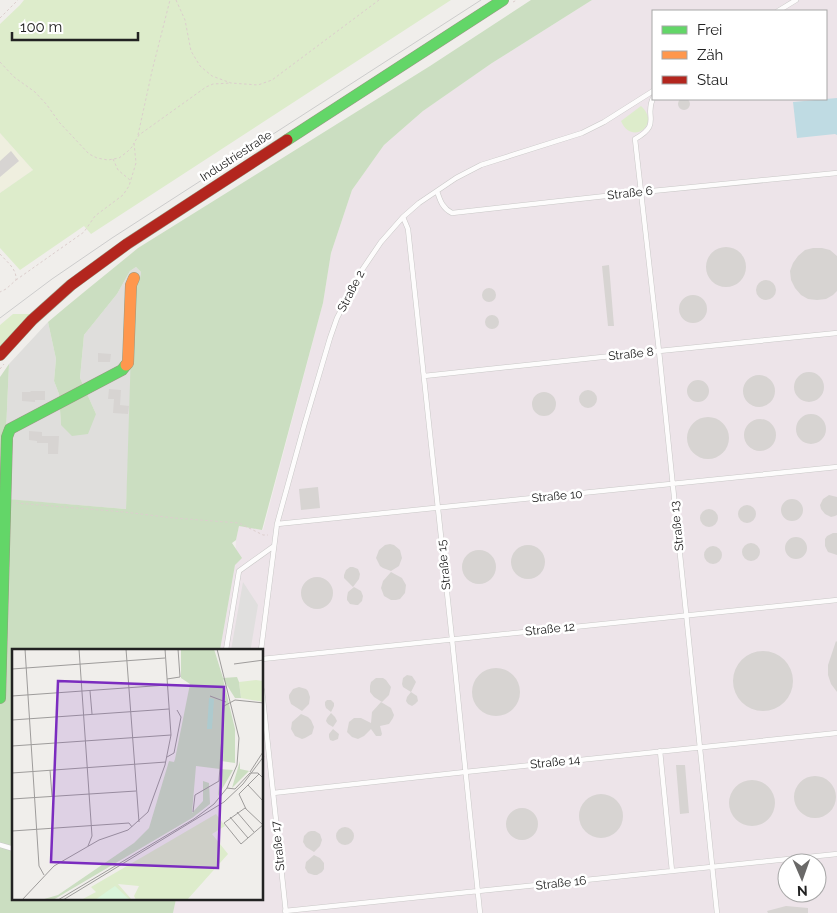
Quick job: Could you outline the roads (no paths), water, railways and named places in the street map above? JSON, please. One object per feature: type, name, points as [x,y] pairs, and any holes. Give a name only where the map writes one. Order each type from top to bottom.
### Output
[{"type":"main road","name":"Industriestraße","points":[[0,355],[32,320],[71,285],[127,244],[503,0]]},
{"type":"main road","points":[[0,698],[7,437],[10,428],[16,424],[122,370],[128,363],[131,285],[134,278]]},
{"type":"lane","points":[[780,10],[796,0]]},
{"type":"lane","name":"Straße 2","points":[[260,649],[277,524],[330,338],[337,318],[362,270],[381,242],[419,202],[456,178],[480,166],[582,133],[604,122],[652,92]]},
{"type":"lane","name":"Straße 13","points":[[652,100],[651,125],[645,133],[636,139],[717,913]]},
{"type":"lane","name":"Straße 6","points":[[437,190],[442,204],[446,210],[452,213],[837,173]]},
{"type":"lane","name":"Straße 15","points":[[403,217],[408,229],[480,913]]},
{"type":"lane","name":"Straße 8","points":[[424,376],[837,334]]},
{"type":"lane","name":"Straße 10","points":[[277,524],[837,467]]},
{"type":"lane","points":[[226,649],[239,572],[274,546]]},
{"type":"lane","name":"Straße 12","points":[[264,659],[837,600]]},
{"type":"lane","name":"Straße 17","points":[[264,709],[286,912]]},
{"type":"lane","name":"Straße 14","points":[[273,794],[837,733]]},
{"type":"lane","points":[[660,751],[672,871]]},
{"type":"lane","name":"Straße 16","points":[[286,912],[837,854]]},
{"type":"water","points":[[837,98],[837,135],[797,138],[793,102]]},
{"type":"tram line","points":[[0,318],[52,279],[112,238],[481,0]]}]
